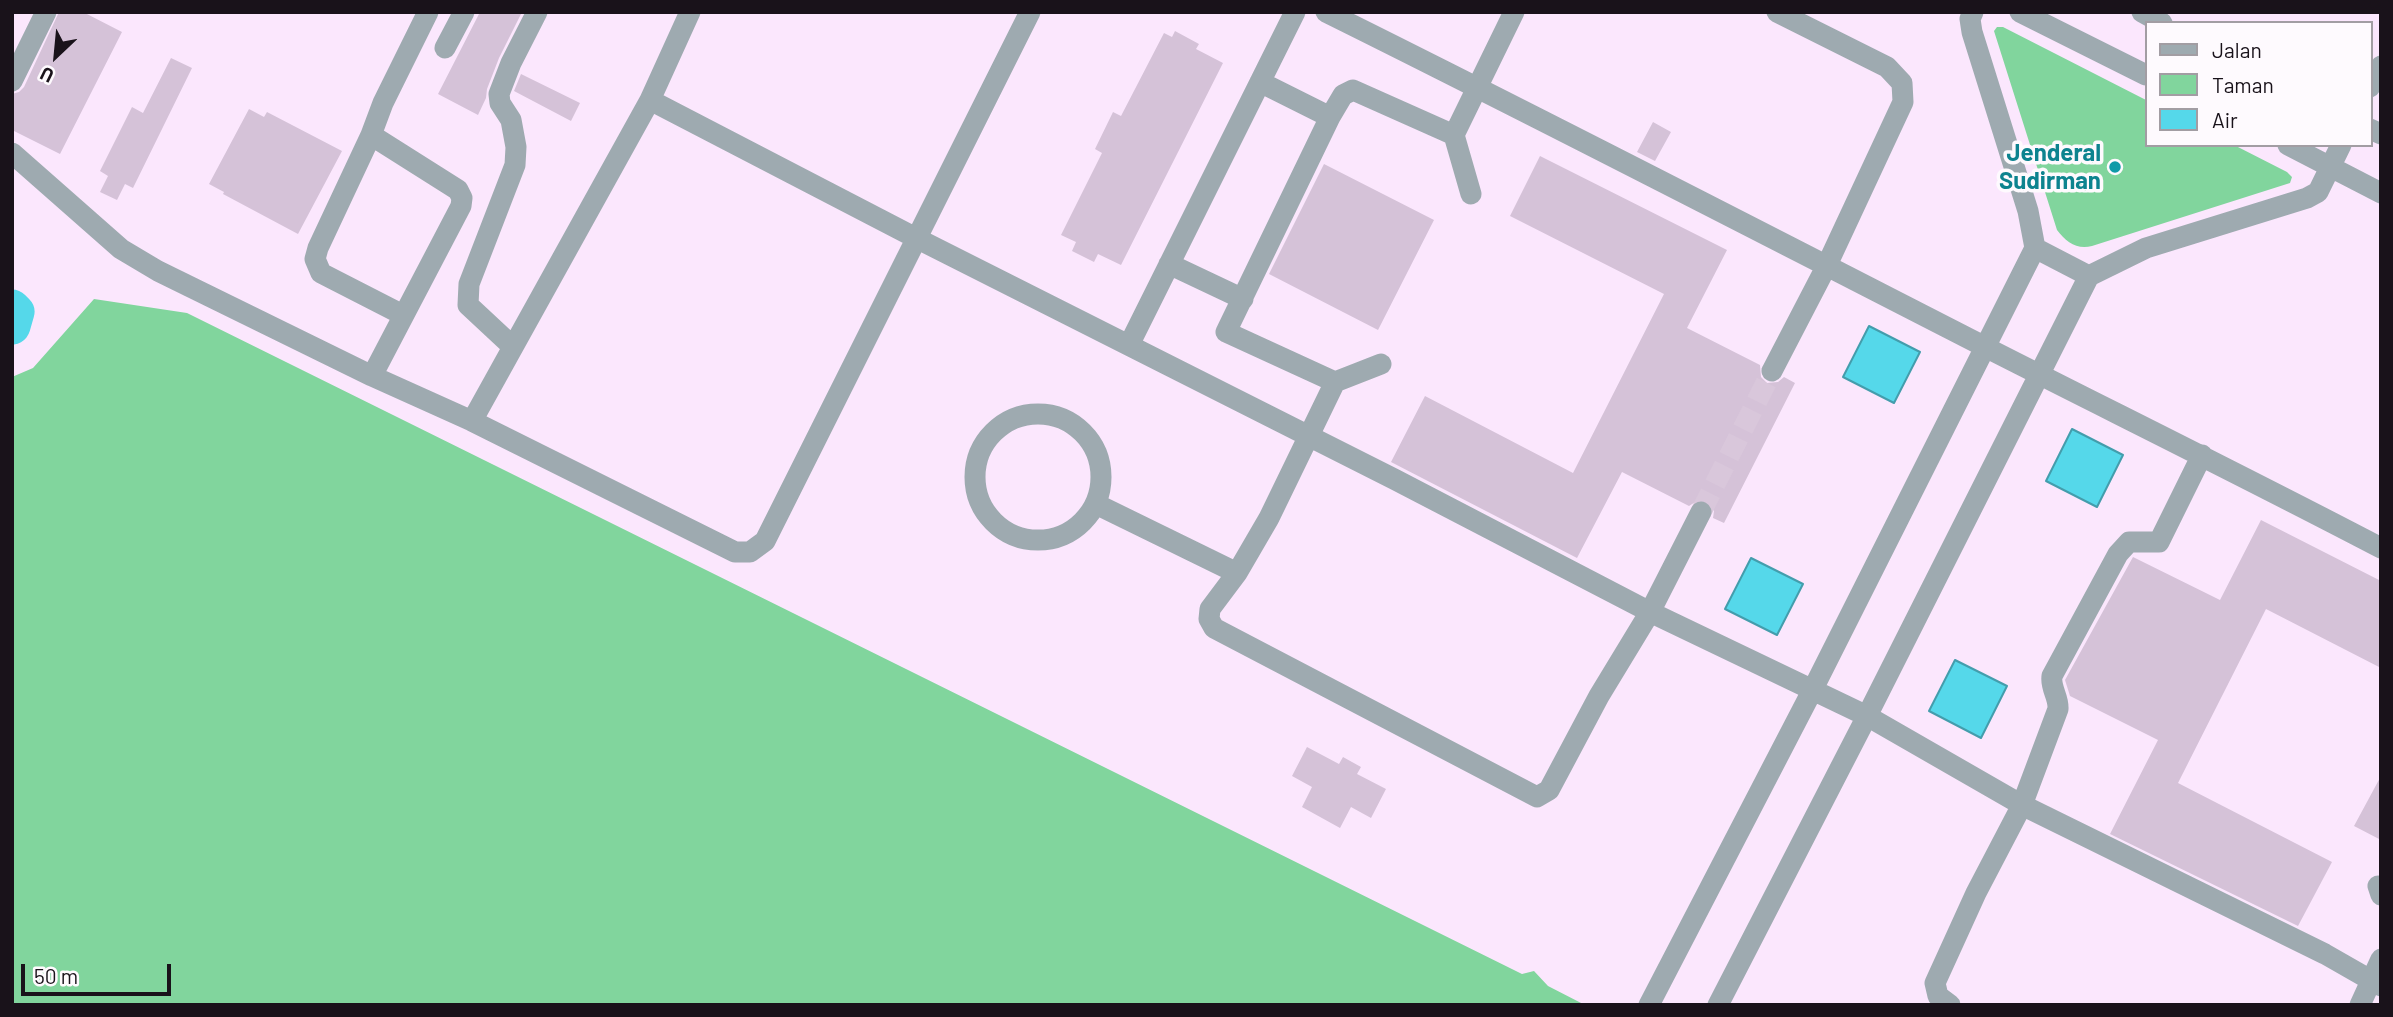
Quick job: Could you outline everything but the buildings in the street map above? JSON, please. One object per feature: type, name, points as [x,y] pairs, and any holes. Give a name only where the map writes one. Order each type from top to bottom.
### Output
[{"type":"lane","points":[[12,81],[46,12]]},
{"type":"lane","points":[[403,315],[321,273],[315,259],[383,103],[428,12]]},
{"type":"lane","points":[[445,48],[464,12]]},
{"type":"lane","points":[[512,346],[468,305],[467,295],[515,165],[516,147],[511,120],[499,103],[499,94],[511,63],[537,12]]},
{"type":"lane","points":[[12,153],[121,248],[158,271],[372,376],[472,421],[735,552],[750,552],[765,541],[1030,12]]},
{"type":"lane","points":[[1129,345],[1295,12]]},
{"type":"lane","points":[[1326,12],[1827,264],[2381,548]]},
{"type":"lane","points":[[1471,194],[1454,135],[1514,12]]},
{"type":"lane","points":[[1772,371],[1827,264],[1903,102],[1902,83],[1887,67],[1777,12]]},
{"type":"lane","points":[[1648,1005],[1812,691],[2035,248],[2028,211],[1972,32],[1970,19],[1973,12]]},
{"type":"lane","points":[[2020,12],[2144,74]]},
{"type":"lane","points":[[2142,12],[2158,21]]},
{"type":"lane","points":[[472,421],[650,100],[685,14]]},
{"type":"lane","points":[[2372,83],[2381,66]]},
{"type":"lane","points":[[1260,82],[1330,117]]},
{"type":"lane","points":[[1335,382],[1228,334],[1227,329],[1330,117],[1343,96],[1353,90],[1454,135]]},
{"type":"lane","points":[[650,100],[1650,612],[1867,716],[2022,805],[2325,954],[2376,984]]},
{"type":"lane","points":[[371,135],[458,190],[462,198],[461,206],[372,376]]},
{"type":"lane","points":[[2292,147],[2381,193]]},
{"type":"lane","points":[[1718,1005],[2089,276],[2146,248],[2307,198],[2318,192],[2340,147]]},
{"type":"lane","points":[[2035,248],[2089,276]]},
{"type":"lane","points":[[1169,264],[1243,299]]},
{"type":"lane","points":[[1381,364],[1335,382],[1269,518],[1237,573],[1210,609],[1209,619],[1214,628],[1537,797],[1542,797],[1549,790],[1599,696],[1650,612],[1701,512]]},
{"type":"lane","points":[[1025,415],[1048,415],[1070,423],[1088,438],[1099,459],[1101,482],[1096,504],[1082,523],[1062,536],[1040,541],[1016,537],[996,525],[982,506],[975,484],[977,461],[986,440],[1004,424],[1025,415]]},
{"type":"lane","points":[[1950,1005],[1938,996],[1935,982],[1976,893],[2022,805],[2058,709],[2051,684],[2052,676],[2118,554],[2129,542],[2159,542],[2202,455]]},
{"type":"lane","points":[[1096,504],[1237,573]]},
{"type":"lane","points":[[2360,1005],[2376,984],[2381,959]]},
{"type":"green space","points":[[1997,27],[2003,27],[2144,99],[2144,147],[2238,147],[2287,172],[2292,177],[2290,183],[2092,246],[2072,244],[2057,230],[1994,31]]},
{"type":"green space","points":[[94,299],[187,313],[1522,974],[1534,971],[1548,986],[1585,1005],[12,1005],[12,377],[33,368]]},
{"type":"water","points":[[1869,326],[1920,352],[1894,403],[1843,377]]},
{"type":"water","points":[[2072,429],[2123,455],[2097,507],[2046,481]]},
{"type":"water","points":[[1751,558],[1803,584],[1777,635],[1725,609]]},
{"type":"water","points":[[1955,660],[2007,686],[1981,738],[1929,711]]},
{"type":"waterway","points":[[12,308],[16,312],[12,326]]},
{"type":"tunnel","points":[[1701,512],[1772,371]]},
{"type":"place","name":"Jenderal Sudirman","points":[[2115,167]]}]
